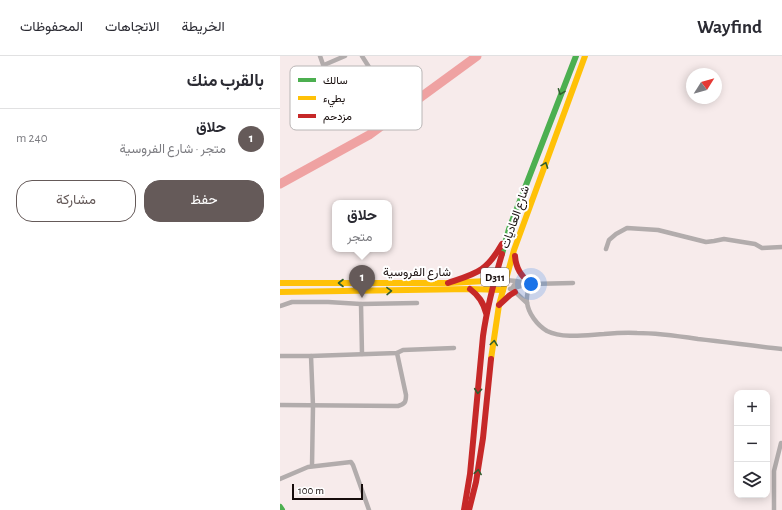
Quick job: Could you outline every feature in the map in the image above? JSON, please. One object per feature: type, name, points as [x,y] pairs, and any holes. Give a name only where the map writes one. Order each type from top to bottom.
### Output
[{"type":"main road","name":"شارع العاديات","points":[[464,510],[470,474],[483,336],[494,281],[509,229],[576,56]]},
{"type":"main road","name":"شارع العاديات","points":[[469,510],[476,482],[483,438],[490,367],[499,305],[514,250],[585,56]]},
{"type":"main road","points":[[448,283],[473,275],[487,267],[509,229]]},
{"type":"main road","points":[[514,250],[516,268],[530,284]]},
{"type":"main road","name":"شارع الفروسية","points":[[280,283],[448,283],[506,280]]},
{"type":"main road","points":[[470,289],[479,295],[483,301],[486,315]]},
{"type":"main road","name":"شارع الفروسية","points":[[280,292],[470,289],[503,290]]},
{"type":"main road","points":[[499,305],[513,291]]},
{"type":"main road","points":[[280,296],[290,292]]},
{"type":"street","points":[[320,56],[324,65],[345,56]]},
{"type":"street","points":[[362,56],[368,66]]},
{"type":"street","points":[[606,248],[609,240],[627,228],[658,230],[706,242],[714,242],[724,239],[755,244],[762,248],[782,247]]},
{"type":"street","points":[[506,280],[530,284],[573,283]]},
{"type":"street","points":[[513,291],[514,285],[520,282]]},
{"type":"street","points":[[503,290],[513,291],[530,284]]},
{"type":"street","points":[[530,284],[527,303],[532,316],[536,322],[548,331],[562,335],[651,333],[782,350]]},
{"type":"street","points":[[513,291],[527,303]]},
{"type":"street","points":[[280,306],[292,302],[361,304],[416,303]]},
{"type":"street","points":[[361,304],[362,354]]},
{"type":"street","points":[[280,356],[397,353],[403,350],[454,348]]},
{"type":"street","points":[[280,405],[403,405],[406,401],[406,395],[397,353]]},
{"type":"street","points":[[311,356],[313,406],[312,466]]},
{"type":"street","points":[[774,510],[774,471],[781,443]]},
{"type":"street","points":[[280,479],[312,466],[349,462],[352,463],[369,510]]},
{"type":"waterway","points":[[422,96],[477,56]]},
{"type":"waterway","points":[[280,184],[376,130]]},
{"type":"traffic: fast","points":[[502,254],[509,229],[576,56]]},
{"type":"traffic: slow","points":[[491,359],[499,305],[514,250],[585,56]]},
{"type":"traffic: slow","points":[[280,283],[448,283],[506,280]]},
{"type":"traffic: slow","points":[[280,292],[470,289],[503,290]]},
{"type":"traffic: jam","points":[[448,283],[474,274],[486,266],[502,244]]},
{"type":"traffic: jam","points":[[464,510],[470,474],[483,336],[491,295],[502,254]]},
{"type":"traffic: jam","points":[[515,256],[516,265],[524,278],[530,284]]},
{"type":"traffic: jam","points":[[470,289],[476,294],[484,306],[486,313]]},
{"type":"traffic: jam","points":[[499,305],[515,292]]},
{"type":"traffic: jam","points":[[469,510],[476,482],[483,438],[491,359]]},
{"type":"place","name":"حلاق","points":[[362,298]]}]
